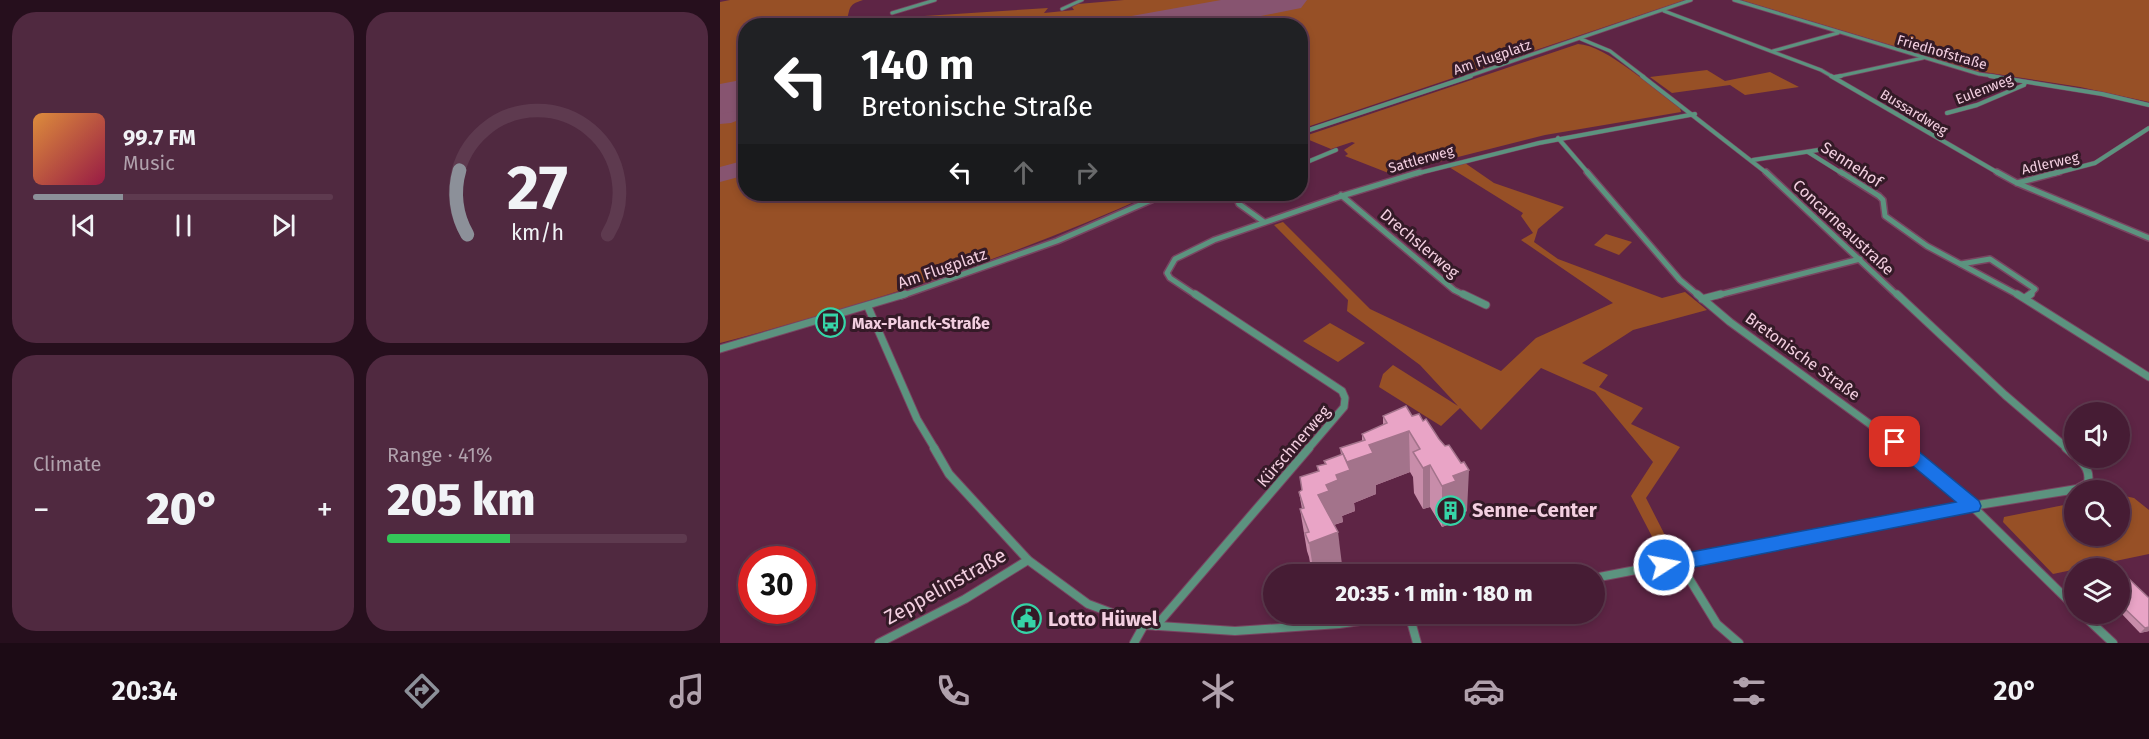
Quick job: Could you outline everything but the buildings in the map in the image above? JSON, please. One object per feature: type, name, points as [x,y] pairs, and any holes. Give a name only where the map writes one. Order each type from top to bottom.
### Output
[{"type":"street","points":[[892,13],[935,0]]},
{"type":"street","points":[[1062,9],[1082,0]]},
{"type":"street","name":"Am Flugplatz","points":[[1308,130],[1691,0]]},
{"type":"street","name":"Friedhofstraße","points":[[1734,0],[1979,74],[2092,92],[2149,105]]},
{"type":"street","name":"Bussardweg","points":[[1664,11],[1773,51],[1835,77],[1976,162],[2017,183],[2149,238]]},
{"type":"street","points":[[1773,51],[1839,32]]},
{"type":"street","name":"Concarneaustraße","points":[[1581,39],[1606,49],[1695,114],[1752,160],[2004,395],[2064,446]]},
{"type":"street","points":[[1835,77],[1923,58]]},
{"type":"street","name":"Eulenweg","points":[[1947,113],[1977,105],[2024,85],[2025,82]]},
{"type":"street","name":"Sattlerweg","points":[[1168,268],[1181,256],[1264,222],[1341,195],[1453,162],[1558,138],[1695,114]]},
{"type":"street","name":"Adlerweg","points":[[2017,183],[2094,163],[2149,128]]},
{"type":"street","name":"Bretonische Straße","points":[[1558,138],[1675,275],[1730,322],[1895,442],[1972,506],[2064,596]]},
{"type":"street","name":"Sennehof","points":[[1752,160],[1831,148]]},
{"type":"street","points":[[1308,162],[1336,150]]},
{"type":"street","name":"Sennehof","points":[[1808,152],[1879,196],[1882,200],[1883,212],[1890,221],[1927,246],[2025,298],[2149,377]]},
{"type":"street","name":"Drechslerweg","points":[[1341,195],[1454,290],[1486,305]]},
{"type":"street","name":"Am Flugplatz","points":[[720,349],[868,307],[981,270],[1040,248],[1149,201]]},
{"type":"street","points":[[1238,201],[1264,222]]},
{"type":"street","points":[[1961,264],[1985,258],[1995,261],[2035,289],[2025,298]]},
{"type":"street","points":[[1702,299],[1860,259]]},
{"type":"street","name":"Kürschnerweg","points":[[1156,626],[1344,407],[1346,401],[1346,396],[1338,386],[1175,282],[1167,273],[1168,268]]},
{"type":"street","points":[[868,307],[912,410],[943,466],[967,496],[1028,560],[1088,604],[1144,625],[1156,626],[1247,630],[1339,624]]},
{"type":"street","points":[[1605,577],[1972,506],[2077,489],[2088,483],[2090,476],[2088,468]]},
{"type":"street","name":"Zeppelinstraße","points":[[879,643],[965,599],[1028,560]]},
{"type":"street","points":[[1679,562],[1712,617],[1739,643]]},
{"type":"street","points":[[1412,624],[1417,643]]},
{"type":"street","points":[[2093,624],[2113,643]]},
{"type":"street","points":[[1134,643],[1144,625]]},
{"type":"shaded area","points":[[730,0],[863,0],[851,6],[847,18],[738,18],[738,201],[1136,201],[1047,238],[939,278],[720,343],[720,2]]},
{"type":"shaded area","points":[[1124,0],[1685,0],[1308,127],[1308,18],[893,18],[1048,8],[1044,13],[1074,10],[1072,7],[1078,4]]},
{"type":"shaded area","points":[[1741,0],[2149,0],[2149,102],[2080,87],[1977,71]]},
{"type":"shaded area","points":[[1578,44],[1589,46],[1616,60],[1680,108],[1681,112],[1545,135],[1391,174],[1345,156],[1348,154],[1344,150],[1355,143],[1331,149],[1308,139],[1308,135]]},
{"type":"shaded area","points":[[1707,70],[1725,81],[1770,72],[1799,87],[1745,95],[1730,85],[1672,93],[1650,77]]},
{"type":"shaded area","points":[[1465,163],[1494,183],[1564,207],[1538,229],[1534,242],[1558,259],[1662,298],[1685,292],[1707,310],[1633,330],[1582,363],[1608,375],[1599,387],[1643,408],[1631,424],[1680,447],[1646,498],[1671,547],[1659,550],[1631,496],[1653,462],[1595,392],[1541,368],[1481,430],[1460,408],[1441,426],[1379,387],[1383,374],[1393,365],[1458,406],[1420,365],[1347,311],[1348,300],[1274,225],[1283,222],[1370,309],[1501,371],[1536,338],[1613,303],[1521,240],[1533,233],[1521,216],[1523,213],[1449,167]]},
{"type":"shaded area","points":[[1606,234],[1632,242],[1619,255],[1594,245]]},
{"type":"shaded area","points":[[1330,323],[1365,343],[1338,362],[1303,341]]},
{"type":"shaded area","points":[[2130,497],[2134,498],[2149,510],[2149,554],[2130,558],[2064,558],[2064,572],[2053,574],[2003,522],[2004,517],[2064,505],[2064,546],[2130,546]]},
{"type":"taxiway","points":[[720,106],[738,109]]},
{"type":"taxiway","points":[[724,119],[738,113]]},
{"type":"taxiway","points":[[720,175],[738,169]]},
{"type":"runway","points":[[1186,18],[1288,0]]},
{"type":"runway","points":[[720,99],[738,96]]},
{"type":"place","name":"Max-Planck-Straße","points":[[831,323]]},
{"type":"place","name":"Senne-Center","points":[[1451,510]]},
{"type":"place","name":"Lotto Hüwel","points":[[1027,619]]},
{"type":"route","points":[[1664,565],[1972,506],[1895,442]]}]
